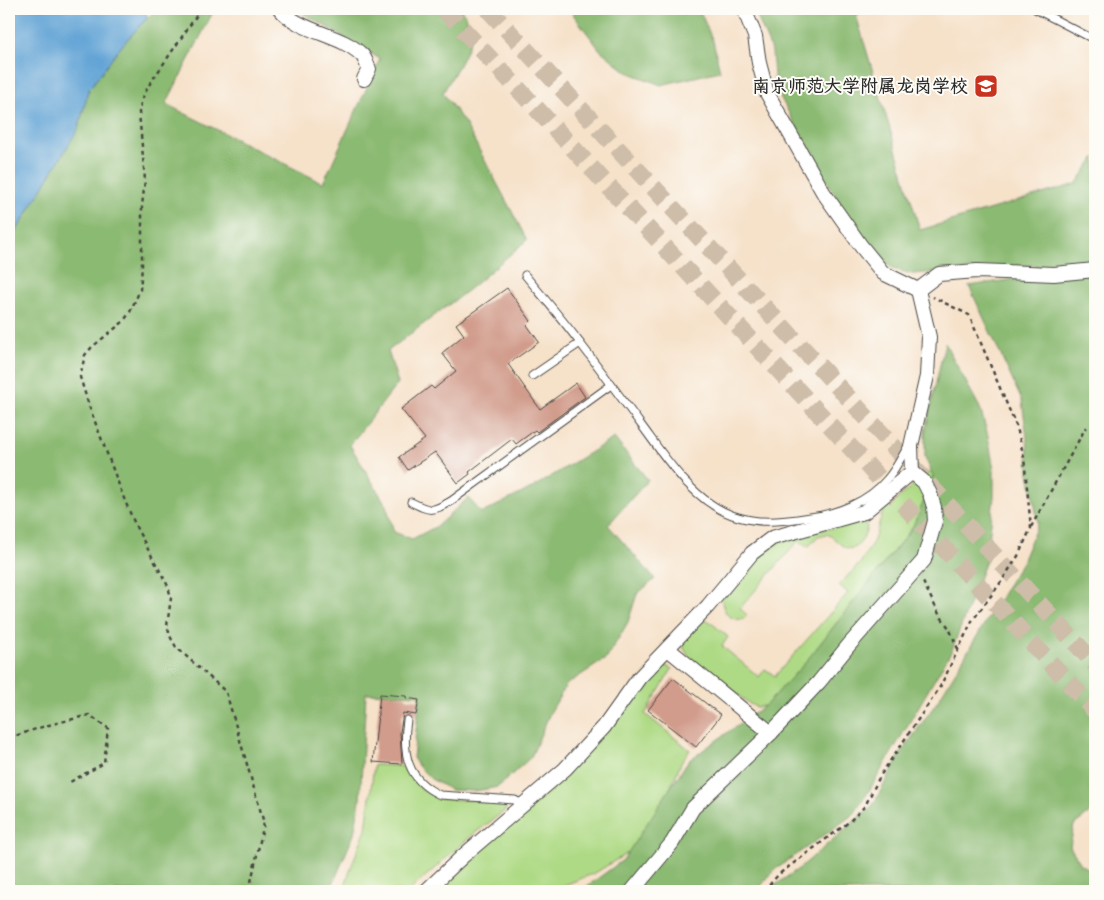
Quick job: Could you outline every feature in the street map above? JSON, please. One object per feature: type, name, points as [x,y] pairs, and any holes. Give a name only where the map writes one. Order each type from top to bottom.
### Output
[{"type":"street","points":[[280,9],[289,19],[346,44],[363,55],[369,69],[364,79]]},
{"type":"street","points":[[744,9],[755,36],[759,63],[767,93],[823,192],[861,246],[883,273],[918,290]]},
{"type":"street","points":[[918,290],[939,274],[978,271],[1054,274],[1095,270]]},
{"type":"street","points":[[632,891],[672,843],[693,808],[771,733],[819,682],[924,560],[935,521],[934,507],[930,494],[924,482],[912,472],[912,437],[928,376],[929,337],[918,290]]},
{"type":"street","points":[[426,891],[463,856],[566,769],[604,727],[639,678],[708,606],[744,562],[762,545],[772,538],[864,512],[912,472]]},
{"type":"street","points":[[668,649],[771,733]]},
{"type":"lane","points":[[1034,9],[1095,40]]},
{"type":"lane","points":[[525,276],[580,343],[660,450],[692,489],[711,505],[732,515],[758,522],[822,516],[871,495],[887,480],[898,465],[912,437]]},
{"type":"lane","points":[[532,376],[580,343]]},
{"type":"lane","points":[[411,502],[426,509],[436,509],[443,505],[611,385]]},
{"type":"lane","points":[[406,720],[404,736],[405,755],[409,766],[432,791],[440,795],[515,800],[524,805]]},
{"type":"path","points":[[201,9],[149,85],[142,99],[139,112],[145,180],[142,206],[140,290],[123,322],[85,355],[80,377],[125,501],[137,529],[168,586],[171,598],[167,626],[171,638],[176,647],[226,692],[264,823],[250,891]]},
{"type":"path","points":[[918,290],[969,315],[1017,428],[1024,458],[1031,528]]},
{"type":"path","points":[[764,891],[779,874],[850,822],[865,806],[880,776],[940,687],[972,621],[999,586],[1018,556],[1031,528],[1086,427]]},
{"type":"path","points":[[909,578],[920,579],[924,582],[958,649]]},
{"type":"path","points":[[9,738],[90,714],[108,728],[104,763],[70,782]]},
{"type":"green space","points":[[156,9],[214,10],[166,104],[323,183],[380,59],[296,9],[461,9],[468,22],[471,37],[443,93],[466,125],[527,240],[472,287],[388,351],[398,383],[350,445],[386,505],[394,532],[412,539],[437,526],[468,498],[482,513],[532,488],[614,438],[648,480],[608,525],[655,579],[637,594],[628,622],[607,658],[567,684],[550,713],[531,757],[498,787],[476,791],[451,790],[431,779],[413,758],[420,695],[366,693],[360,800],[354,834],[330,891],[9,891],[9,236],[17,230],[78,129],[89,89],[124,43]]},
{"type":"green space","points":[[569,9],[699,9],[713,41],[720,71],[661,85],[627,72],[600,50]]},
{"type":"green space","points":[[754,9],[878,9],[856,15],[920,230],[1076,184],[1095,157],[1095,809],[1074,825],[1070,847],[1081,864],[1095,873],[1095,891],[770,891],[873,805],[901,753],[937,702],[1022,562],[1038,523],[1029,473],[1022,401],[969,286],[1035,276],[1036,265],[912,274],[893,269],[874,251],[851,222],[810,153],[775,87],[772,52]]},
{"type":"green space","points":[[945,343],[980,408],[988,436],[994,470],[994,496],[987,558],[952,650],[854,814],[773,871],[757,891],[573,891],[586,887],[623,860],[688,761],[767,704],[804,664],[912,528],[933,476],[925,457],[925,432]]},
{"type":"green space","points":[[927,473],[932,473],[933,476],[912,528],[804,664],[765,706],[756,707],[750,704],[689,657],[682,645],[682,641],[703,619],[709,621],[728,637],[722,646],[759,677],[765,669],[775,676],[848,593],[839,585],[861,562],[874,540],[883,511]]},
{"type":"green space","points":[[863,518],[867,527],[862,540],[856,547],[848,548],[843,546],[827,534],[818,536],[808,547],[799,540],[740,608],[747,615],[745,617],[736,619],[725,611],[721,598],[757,554],[777,541],[856,522]]},
{"type":"green space","points":[[660,663],[672,669],[645,714],[690,750],[681,763],[663,804],[629,852],[595,873],[549,891],[429,891],[614,723]]},
{"type":"green space","points":[[374,765],[401,766],[422,790],[441,799],[503,801],[506,810],[471,836],[409,891],[343,891],[366,829]]},
{"type":"water","points":[[9,9],[144,9],[148,17],[124,43],[89,89],[78,129],[17,230],[9,236]]},
{"type":"building","points":[[507,288],[531,321],[527,325],[539,342],[508,364],[540,409],[576,383],[585,397],[537,432],[535,430],[516,444],[512,439],[469,472],[470,474],[458,483],[435,452],[408,470],[399,457],[425,439],[401,409],[431,386],[434,389],[456,371],[442,353],[464,335],[456,324]]},
{"type":"building","points":[[673,678],[721,715],[696,747],[648,710]]},
{"type":"building","points":[[380,694],[406,696],[406,698],[419,700],[416,715],[403,713],[400,732],[402,764],[373,762]]},
{"type":"tunnel","points":[[444,9],[1095,711]]},
{"type":"tunnel","points":[[488,9],[1095,664]]},
{"type":"place","name":"南京师范大学附属龙岗学校","points":[[986,86]]}]
